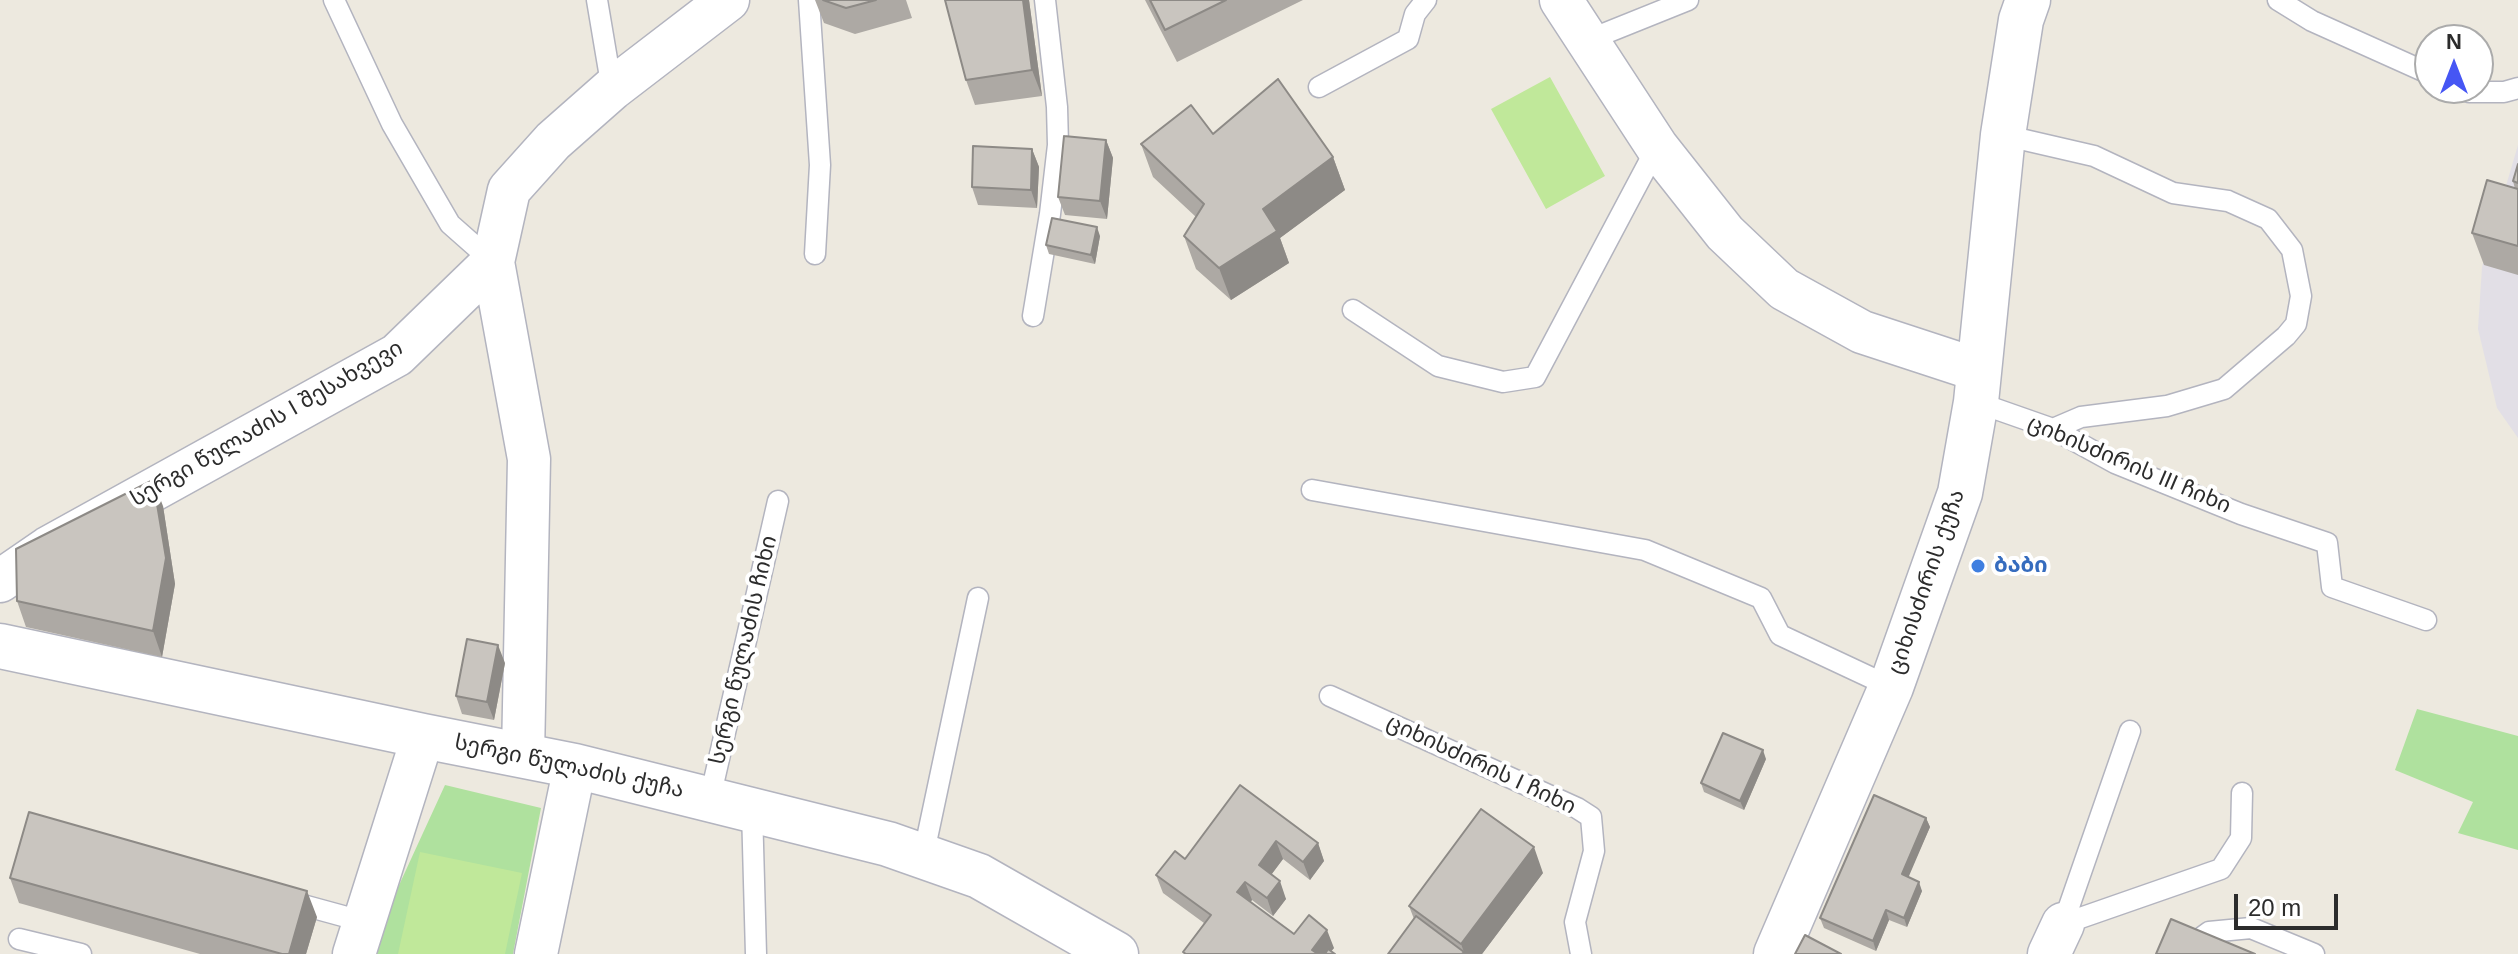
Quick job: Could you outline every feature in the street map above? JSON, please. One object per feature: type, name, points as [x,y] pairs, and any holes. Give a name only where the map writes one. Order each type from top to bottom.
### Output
[{"type":"street","points":[[523,755],[529,459],[493,262],[509,190],[553,141],[612,89],[728,0]]},
{"type":"street","points":[[1561,0],[1657,147],[1725,233],[1784,289],[1862,332],[1977,386]]},
{"type":"street","name":"ციხისძირის ქუჩა","points":[[1776,954],[1891,687],[1960,493],[1977,386],[2003,135],[2021,20],[2028,0]]},
{"type":"street","name":"სერგი წულაძის I შესახვევი","points":[[0,581],[48,548],[397,355],[493,262]]},
{"type":"street","name":"სერგი წულაძის ქუჩა","points":[[0,646],[575,766],[888,844],[979,876],[1116,954]]},
{"type":"street","points":[[359,938],[423,736]]},
{"type":"street","points":[[536,954],[575,766]]},
{"type":"lane","points":[[334,0],[392,124],[450,224],[493,262]]},
{"type":"lane","points":[[597,0],[612,89]]},
{"type":"lane","points":[[809,0],[820,165],[815,254]]},
{"type":"lane","points":[[1033,316],[1058,145],[1045,0]]},
{"type":"lane","points":[[1319,87],[1408,39],[1415,14],[1426,0]]},
{"type":"lane","points":[[1586,41],[1688,0]]},
{"type":"lane","points":[[2278,0],[2312,21],[2414,67]]},
{"type":"lane","points":[[2494,92],[2518,88]]},
{"type":"lane","points":[[2003,135],[2094,156],[2173,193],[2228,201],[2268,219],[2292,250],[2301,296],[2296,324],[2224,389],[2167,406],[2081,417],[2053,429]]},
{"type":"lane","points":[[1353,310],[1438,366],[1503,382],[1535,377],[1657,147]]},
{"type":"lane","name":"ციხისძირის III ჩიხი","points":[[1977,386],[2115,463],[2241,514],[2327,543],[2332,587],[2426,620]]},
{"type":"lane","points":[[1312,490],[1645,550],[1761,598],[1780,635],[1891,687]]},
{"type":"lane","name":"სერგი წულაძის ჩიხი","points":[[710,798],[778,501]]},
{"type":"lane","points":[[923,857],[978,598]]},
{"type":"lane","name":"ციხისძირის I ჩიხი","points":[[1330,696],[1591,817],[1594,851],[1575,922],[1581,954]]},
{"type":"lane","points":[[2056,939],[2130,731]]},
{"type":"lane","points":[[2056,939],[2221,869],[2241,838],[2242,793]]},
{"type":"lane","points":[[752,809],[756,954]]},
{"type":"lane","points":[[275,897],[359,938]]},
{"type":"lane","points":[[2179,954],[2209,932],[2251,928],[2314,954]]},
{"type":"lane","points":[[19,939],[81,954]]},
{"type":"shaded area","points":[[2518,145],[2518,438],[2497,408],[2478,329],[2482,267]]},
{"type":"green space","points":[[1550,77],[1605,176],[1546,209],[1491,109]]},
{"type":"green space","points":[[2417,709],[2518,736],[2518,850],[2458,833],[2473,802],[2395,770]]},
{"type":"green space","points":[[445,785],[541,808],[513,954],[371,954],[389,907]]},
{"type":"green space","points":[[420,852],[522,873],[505,954],[398,954]]},
{"type":"building","points":[[823,0],[876,0],[846,8]]},
{"type":"building","points":[[945,0],[1023,0],[1032,70],[966,80]]},
{"type":"building","points":[[1150,0],[1226,0],[1165,30]]},
{"type":"building","points":[[1278,79],[1333,157],[1263,209],[1277,231],[1219,268],[1184,236],[1204,204],[1141,144],[1191,105],[1213,134]]},
{"type":"building","points":[[1064,136],[1106,140],[1100,201],[1058,197]]},
{"type":"building","points":[[973,146],[1032,149],[1031,190],[972,187]]},
{"type":"building","points":[[2518,164],[2518,183],[2513,181]]},
{"type":"building","points":[[2487,180],[2518,189],[2518,246],[2472,233]]},
{"type":"building","points":[[1052,218],[1097,227],[1091,255],[1046,245]]},
{"type":"building","points":[[153,480],[166,558],[153,631],[17,601],[16,549]]},
{"type":"building","points":[[467,639],[498,645],[487,702],[456,696]]},
{"type":"building","points":[[1723,733],[1763,750],[1740,801],[1701,783]]},
{"type":"building","points":[[1240,785],[1318,843],[1303,862],[1276,841],[1259,865],[1280,881],[1267,898],[1245,882],[1237,892],[1294,934],[1309,915],[1327,930],[1312,950],[1318,954],[1183,952],[1211,915],[1156,875],[1175,851],[1185,859]]},
{"type":"building","points":[[1874,795],[1926,818],[1902,874],[1919,882],[1904,918],[1886,910],[1873,941],[1820,918]]},
{"type":"building","points":[[1481,809],[1534,847],[1461,944],[1409,906]]},
{"type":"building","points":[[29,812],[307,891],[289,954],[10,878]]},
{"type":"building","points":[[1416,916],[1464,952],[1388,954]]},
{"type":"building","points":[[2171,919],[2255,954],[2156,954]]},
{"type":"building","points":[[1805,935],[1841,954],[1795,954]]},
{"type":"place","name":"ბაბი","points":[[1978,566]]}]
